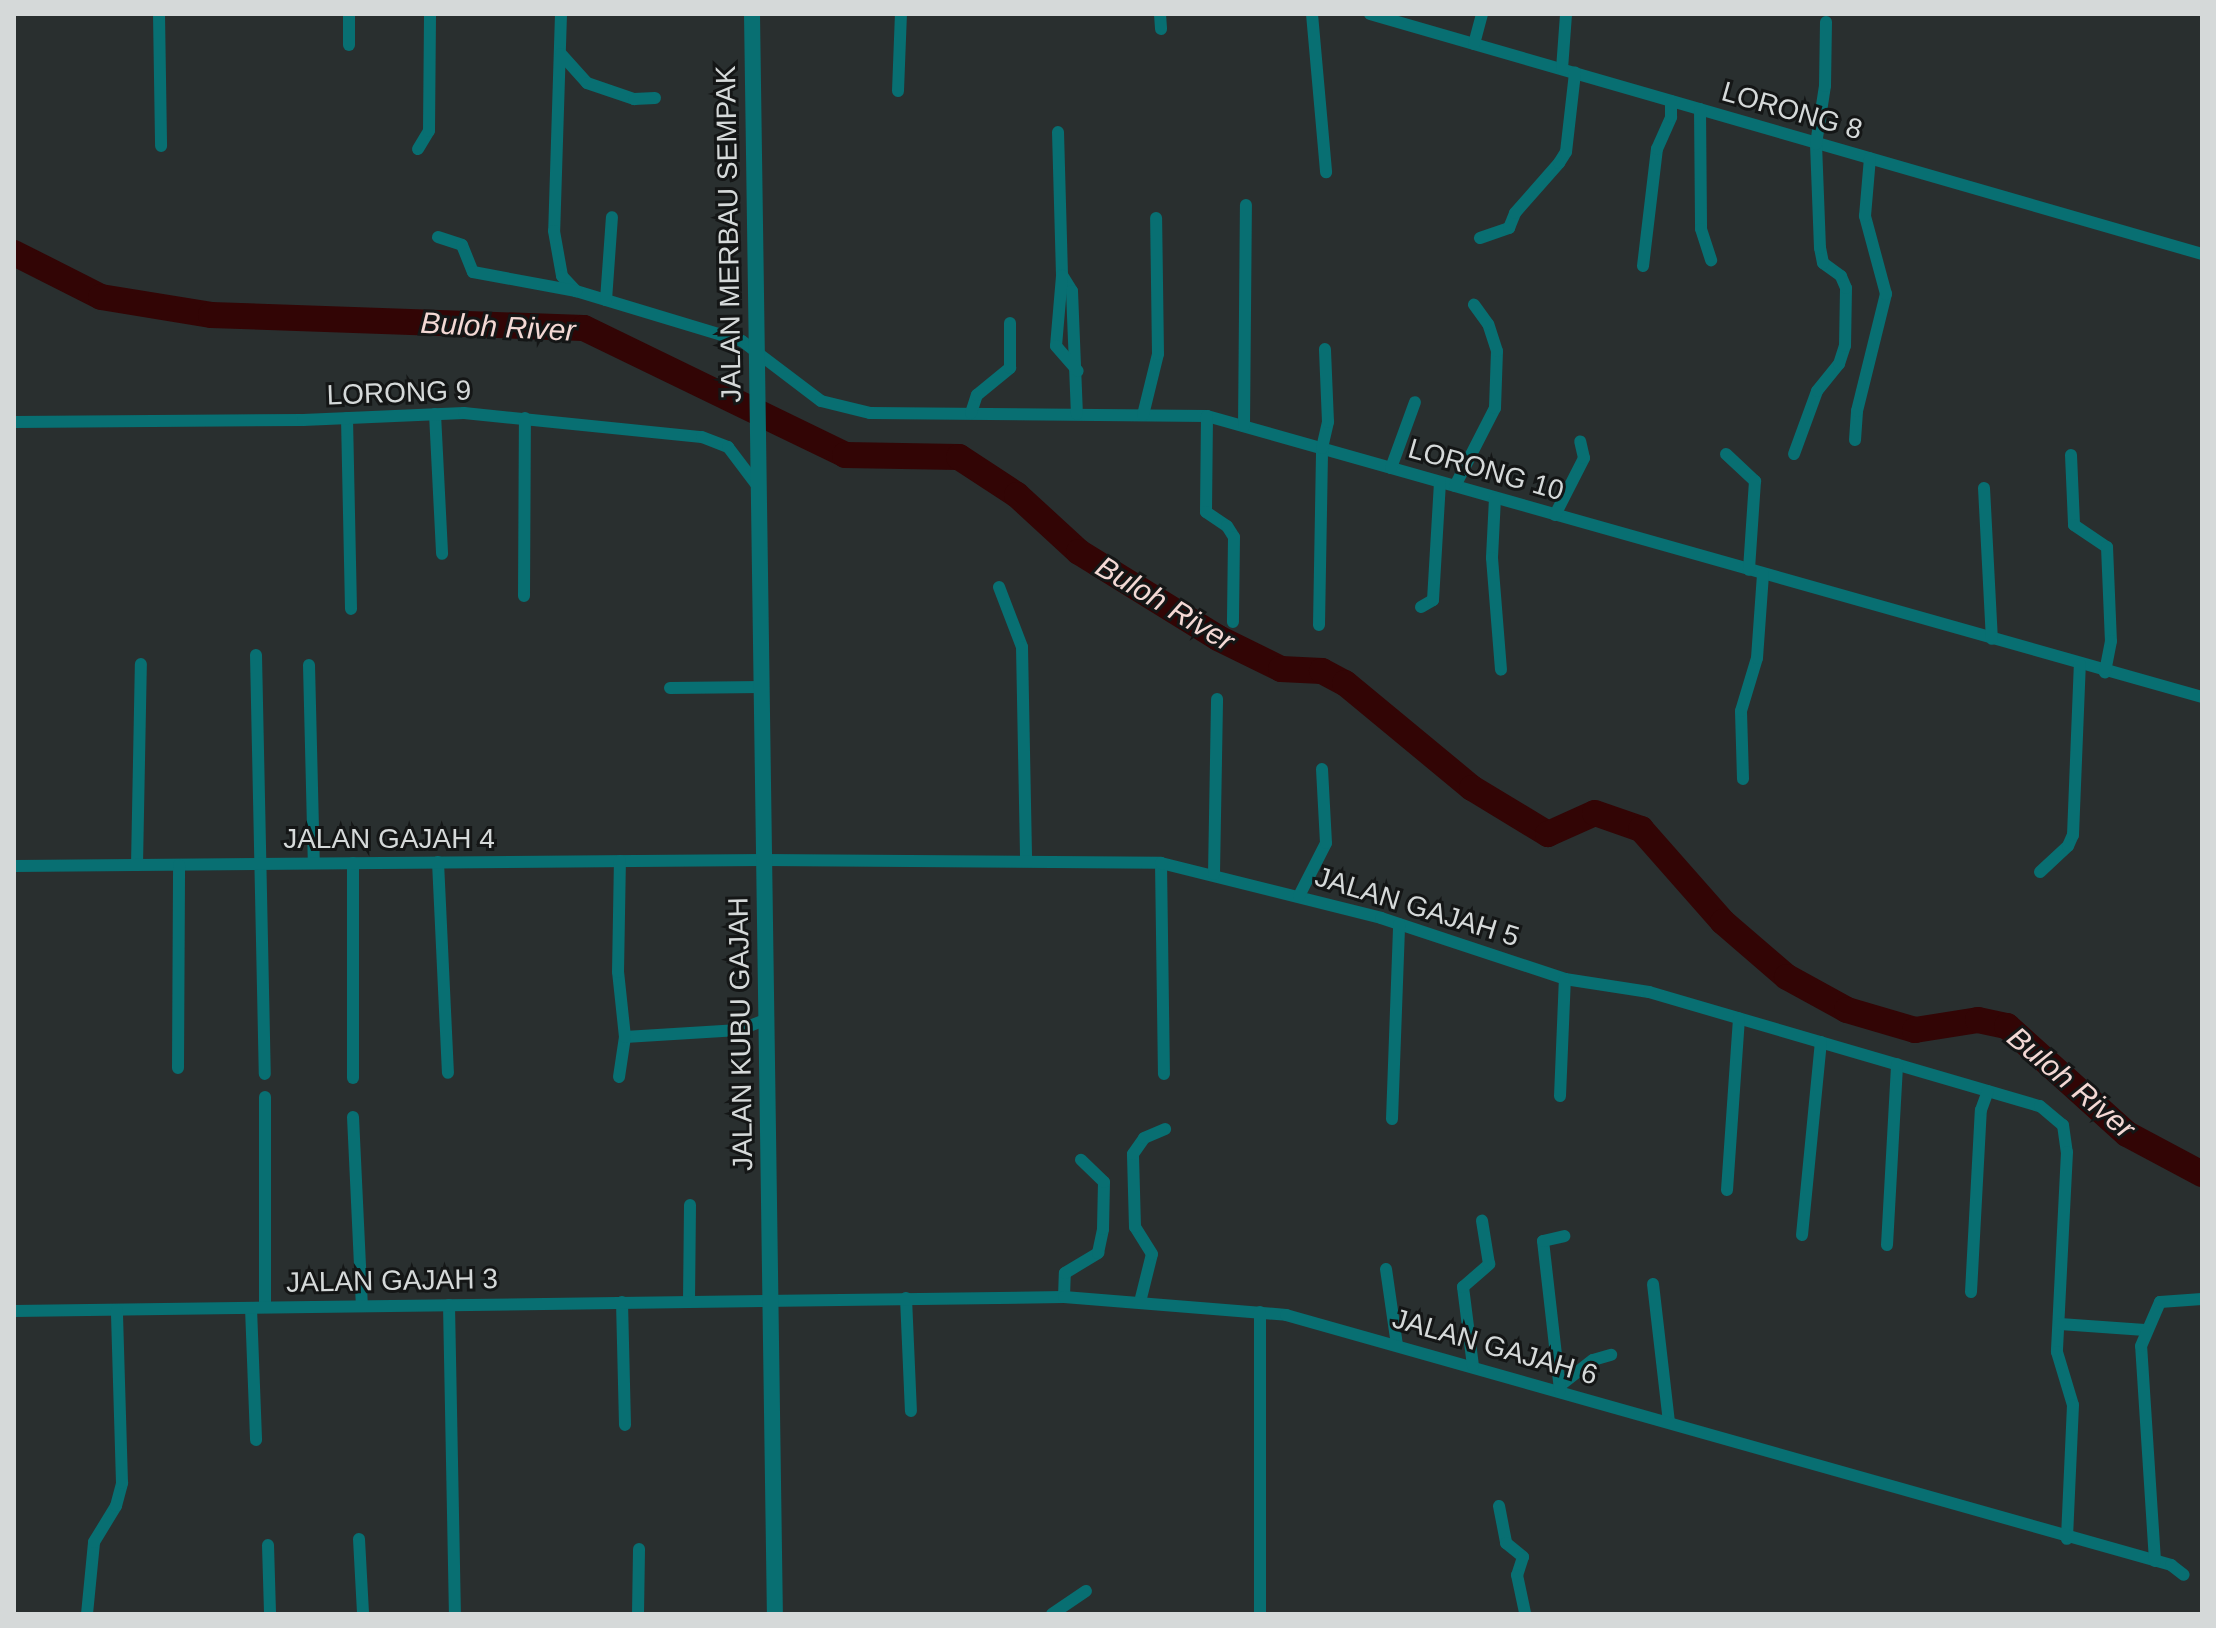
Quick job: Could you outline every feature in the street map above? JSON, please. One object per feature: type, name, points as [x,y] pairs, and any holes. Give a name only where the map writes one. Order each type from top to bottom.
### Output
[{"type":"street","points":[[159,14],[161,146]]},
{"type":"street","points":[[349,14],[349,45]]},
{"type":"street","points":[[418,149],[429,131],[430,14]]},
{"type":"street","points":[[561,14],[554,231],[562,276],[576,291]]},
{"type":"street","name":"JALAN MERBAU SEMPAK","points":[[752,14],[759,453]]},
{"type":"street","points":[[898,91],[901,14]]},
{"type":"street","points":[[1160,14],[1161,29]]},
{"type":"street","points":[[1312,14],[1326,172]]},
{"type":"street","name":"LORONG 8","points":[[1370,14],[2202,254]]},
{"type":"street","points":[[1474,44],[1482,14]]},
{"type":"street","points":[[1562,69],[1566,14]]},
{"type":"street","points":[[1794,454],[1817,391],[1839,364],[1845,346],[1846,288],[1841,276],[1823,263],[1820,248],[1816,144],[1825,86],[1826,22]]},
{"type":"street","points":[[561,54],[587,83],[634,99],[655,98]]},
{"type":"street","points":[[1480,238],[1509,228],[1515,213],[1566,152],[1575,73]]},
{"type":"street","points":[[1643,266],[1657,149],[1671,117],[1671,101]]},
{"type":"street","points":[[1700,109],[1701,229],[1711,260]]},
{"type":"street","points":[[1058,132],[1062,275],[1056,346],[1078,371]]},
{"type":"street","points":[[1855,440],[1857,411],[1886,294],[1865,216],[1870,158]]},
{"type":"street","points":[[1244,426],[1246,205]]},
{"type":"street","points":[[606,300],[612,217]]},
{"type":"street","points":[[1143,415],[1158,354],[1156,218]]},
{"type":"street","name":"LORONG 10","points":[[438,237],[462,245],[473,272],[576,291],[742,341],[757,360],[803,392],[847,411],[1207,416],[2202,697]]},
{"type":"street","points":[[1062,275],[1072,291],[1078,371],[1077,414]]},
{"type":"street","points":[[1455,486],[1495,408],[1497,351],[1488,324],[1474,305]]},
{"type":"street","points":[[971,413],[977,395],[1010,368],[1010,323]]},
{"type":"street","points":[[1319,625],[1322,448],[1328,422],[1325,349]]},
{"type":"street","points":[[1391,468],[1415,402]]},
{"type":"street","points":[[435,414],[442,554]]},
{"type":"street","name":"LORONG 9","points":[[14,422],[435,414],[525,418],[717,441],[738,459],[760,490]]},
{"type":"street","points":[[1207,416],[1206,512],[1227,526],[1234,537],[1233,622]]},
{"type":"street","points":[[347,418],[351,609]]},
{"type":"street","points":[[524,596],[525,418]]},
{"type":"street","points":[[1555,515],[1584,458],[1580,441]]},
{"type":"street","name":"JALAN KUBU GAJAH","points":[[759,453],[775,1614]]},
{"type":"street","points":[[1726,454],[1755,481],[1749,570]]},
{"type":"street","points":[[2071,455],[2074,525],[2107,547],[2111,641],[2105,672]]},
{"type":"street","points":[[1421,607],[1433,600],[1440,482]]},
{"type":"street","points":[[1984,488],[1992,639]]},
{"type":"street","points":[[1495,498],[1492,558],[1501,670]]},
{"type":"street","points":[[1743,779],[1741,711],[1757,658],[1763,574]]},
{"type":"street","points":[[999,587],[1022,647],[1026,859]]},
{"type":"street","points":[[256,655],[264,864],[265,1074]]},
{"type":"street","points":[[137,865],[141,664]]},
{"type":"street","points":[[2040,872],[2068,846],[2073,835],[2080,664]]},
{"type":"street","points":[[309,665],[314,863]]},
{"type":"street","points":[[670,688],[762,687]]},
{"type":"street","points":[[1214,874],[1217,699]]},
{"type":"street","points":[[1299,896],[1326,843],[1322,769]]},
{"type":"street","name":"JALAN GAJAH 5","points":[[764,860],[1026,859],[1161,863],[1214,874],[1399,924],[1565,979],[1649,992],[2040,1106],[2063,1125],[2066,1136],[2060,1324]]},
{"type":"street","name":"JALAN GAJAH 4","points":[[14,866],[764,860]]},
{"type":"street","points":[[619,1077],[625,1037],[618,972],[620,861]]},
{"type":"street","points":[[438,862],[448,1073]]},
{"type":"street","points":[[353,863],[353,1078]]},
{"type":"street","points":[[1161,863],[1164,1074]]},
{"type":"street","points":[[178,1068],[179,865]]},
{"type":"street","points":[[1392,1119],[1399,924]]},
{"type":"street","points":[[1560,1096],[1565,979]]},
{"type":"street","points":[[1727,1190],[1739,1018]]},
{"type":"street","points":[[625,1037],[739,1030],[767,1019]]},
{"type":"street","points":[[1802,1235],[1821,1042]]},
{"type":"street","points":[[1887,1245],[1897,1064]]},
{"type":"street","points":[[1971,1292],[1981,1110],[1988,1091]]},
{"type":"street","points":[[265,1097],[265,1307]]},
{"type":"street","points":[[353,1117],[362,1306]]},
{"type":"street","points":[[1140,1302],[1152,1254],[1135,1227],[1133,1154],[1144,1138],[1165,1129]]},
{"type":"street","points":[[1064,1297],[1065,1273],[1098,1253],[1103,1229],[1104,1182],[1081,1160]]},
{"type":"street","points":[[689,1301],[690,1205]]},
{"type":"street","points":[[1473,1366],[1463,1287],[1489,1264],[1482,1221]]},
{"type":"street","points":[[1561,1387],[1543,1241],[1564,1236]]},
{"type":"street","points":[[1386,1269],[1397,1345]]},
{"type":"street","points":[[1653,1284],[1669,1422]]},
{"type":"street","name":"JALAN GAJAH 6","points":[[771,1300],[1064,1297],[1260,1312],[1561,1387],[1669,1422],[2067,1539],[2155,1561],[2184,1575]]},
{"type":"street","points":[[906,1298],[911,1411]]},
{"type":"street","points":[[2155,1561],[2141,1346],[2145,1330],[2160,1302],[2202,1299]]},
{"type":"street","name":"JALAN GAJAH 3","points":[[14,1311],[771,1300]]},
{"type":"street","points":[[622,1302],[625,1425]]},
{"type":"street","points":[[449,1305],[455,1614]]},
{"type":"street","points":[[251,1308],[256,1440]]},
{"type":"street","points":[[87,1614],[94,1542],[116,1506],[122,1483],[117,1310]]},
{"type":"street","points":[[1260,1312],[1260,1614]]},
{"type":"street","points":[[2067,1539],[2073,1405],[2057,1352],[2060,1324],[2145,1330]]},
{"type":"street","points":[[1561,1387],[1593,1360],[1611,1355]]},
{"type":"street","points":[[1499,1506],[1506,1543],[1523,1557],[1517,1575],[1525,1614]]},
{"type":"street","points":[[359,1539],[363,1614]]},
{"type":"street","points":[[268,1545],[270,1614]]},
{"type":"street","points":[[638,1614],[639,1549]]},
{"type":"street","points":[[1052,1614],[1086,1591]]},
{"type":"waterway","name":"Buloh River","points":[[14,253],[101,297],[211,315],[584,328],[845,455],[959,457],[1017,495],[1079,552],[1218,638],[1281,669],[1322,671],[1345,683],[1472,788],[1548,834],[1595,813],[1641,829],[1723,922],[1787,977],[1847,1010],[1915,1030],[1978,1020],[2007,1026],[2127,1134],[2202,1174]]}]
